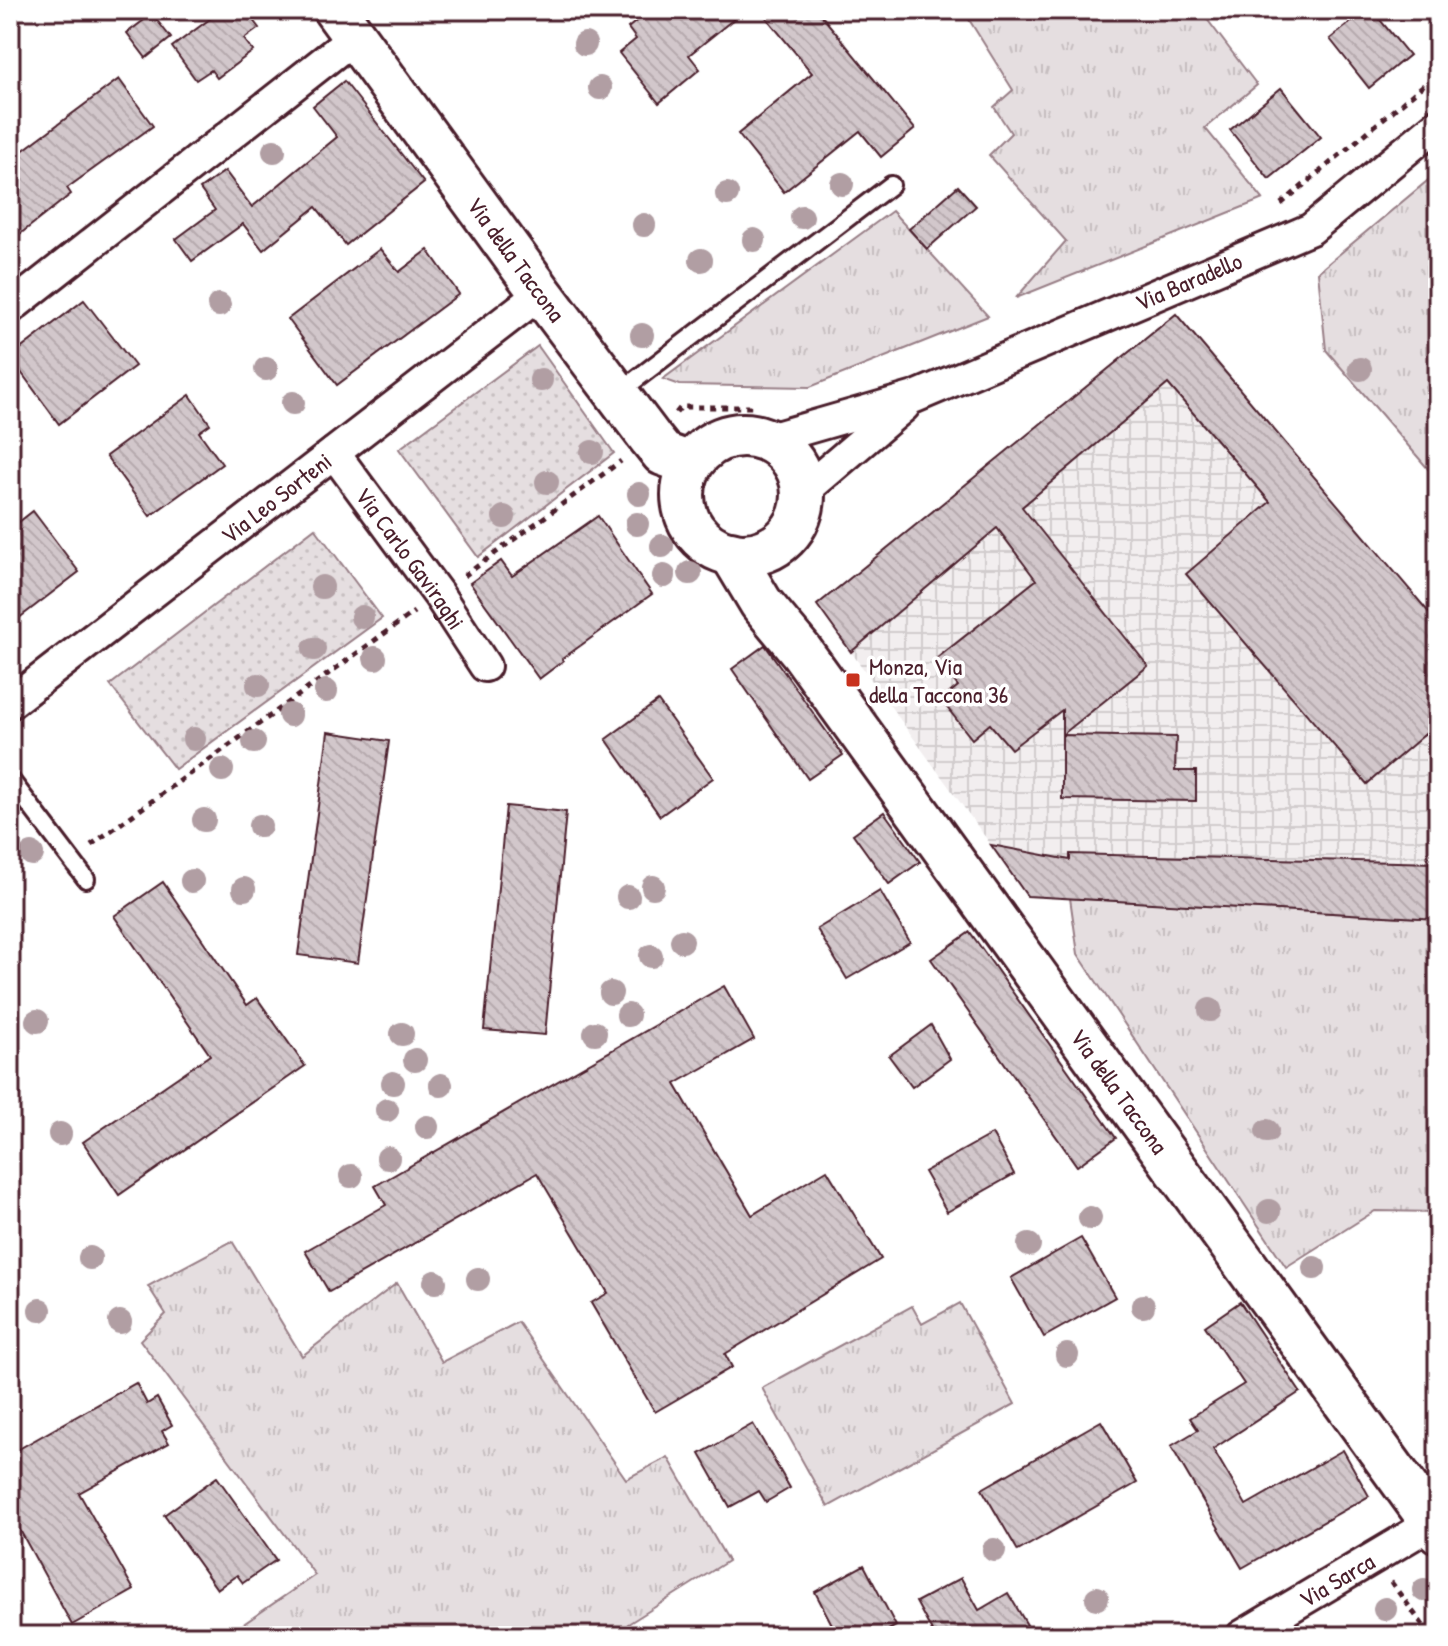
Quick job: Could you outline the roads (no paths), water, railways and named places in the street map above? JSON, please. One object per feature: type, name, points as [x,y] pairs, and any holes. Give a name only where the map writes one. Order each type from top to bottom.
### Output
[{"type":"main road","name":"Via della Taccona","points":[[342,17],[541,293],[651,439],[663,454],[691,464],[683,491],[688,519],[698,535],[713,547],[731,553],[761,603],[801,651],[1435,1527]]},
{"type":"main road","points":[[691,464],[716,441],[749,435],[766,424],[799,476],[802,493],[800,512],[791,529],[778,543],[764,551],[747,555],[731,553]]},
{"type":"main road","name":"Via della Taccona","points":[[778,543],[781,593],[801,651]]},
{"type":"street","name":"Via della Taccona","points":[[10,308],[342,17]]},
{"type":"street","name":"Via Baradello","points":[[766,424],[915,397],[1311,229],[1438,124]]},
{"type":"street","name":"Via Leo Sorteni","points":[[10,703],[541,293]]},
{"type":"street","name":"Via Baradello","points":[[802,493],[915,397]]},
{"type":"street","name":"Via Carlo Gaviraghi","points":[[334,453],[438,594],[485,666]]},
{"type":"street","name":"Via Sarca","points":[[1242,1636],[1373,1559],[1435,1527]]},
{"type":"lane","points":[[618,393],[891,185]]},
{"type":"lane","points":[[10,779],[86,879]]},
{"type":"place","name":"Monza, Via della Taccona 36","points":[[853,680]]}]
